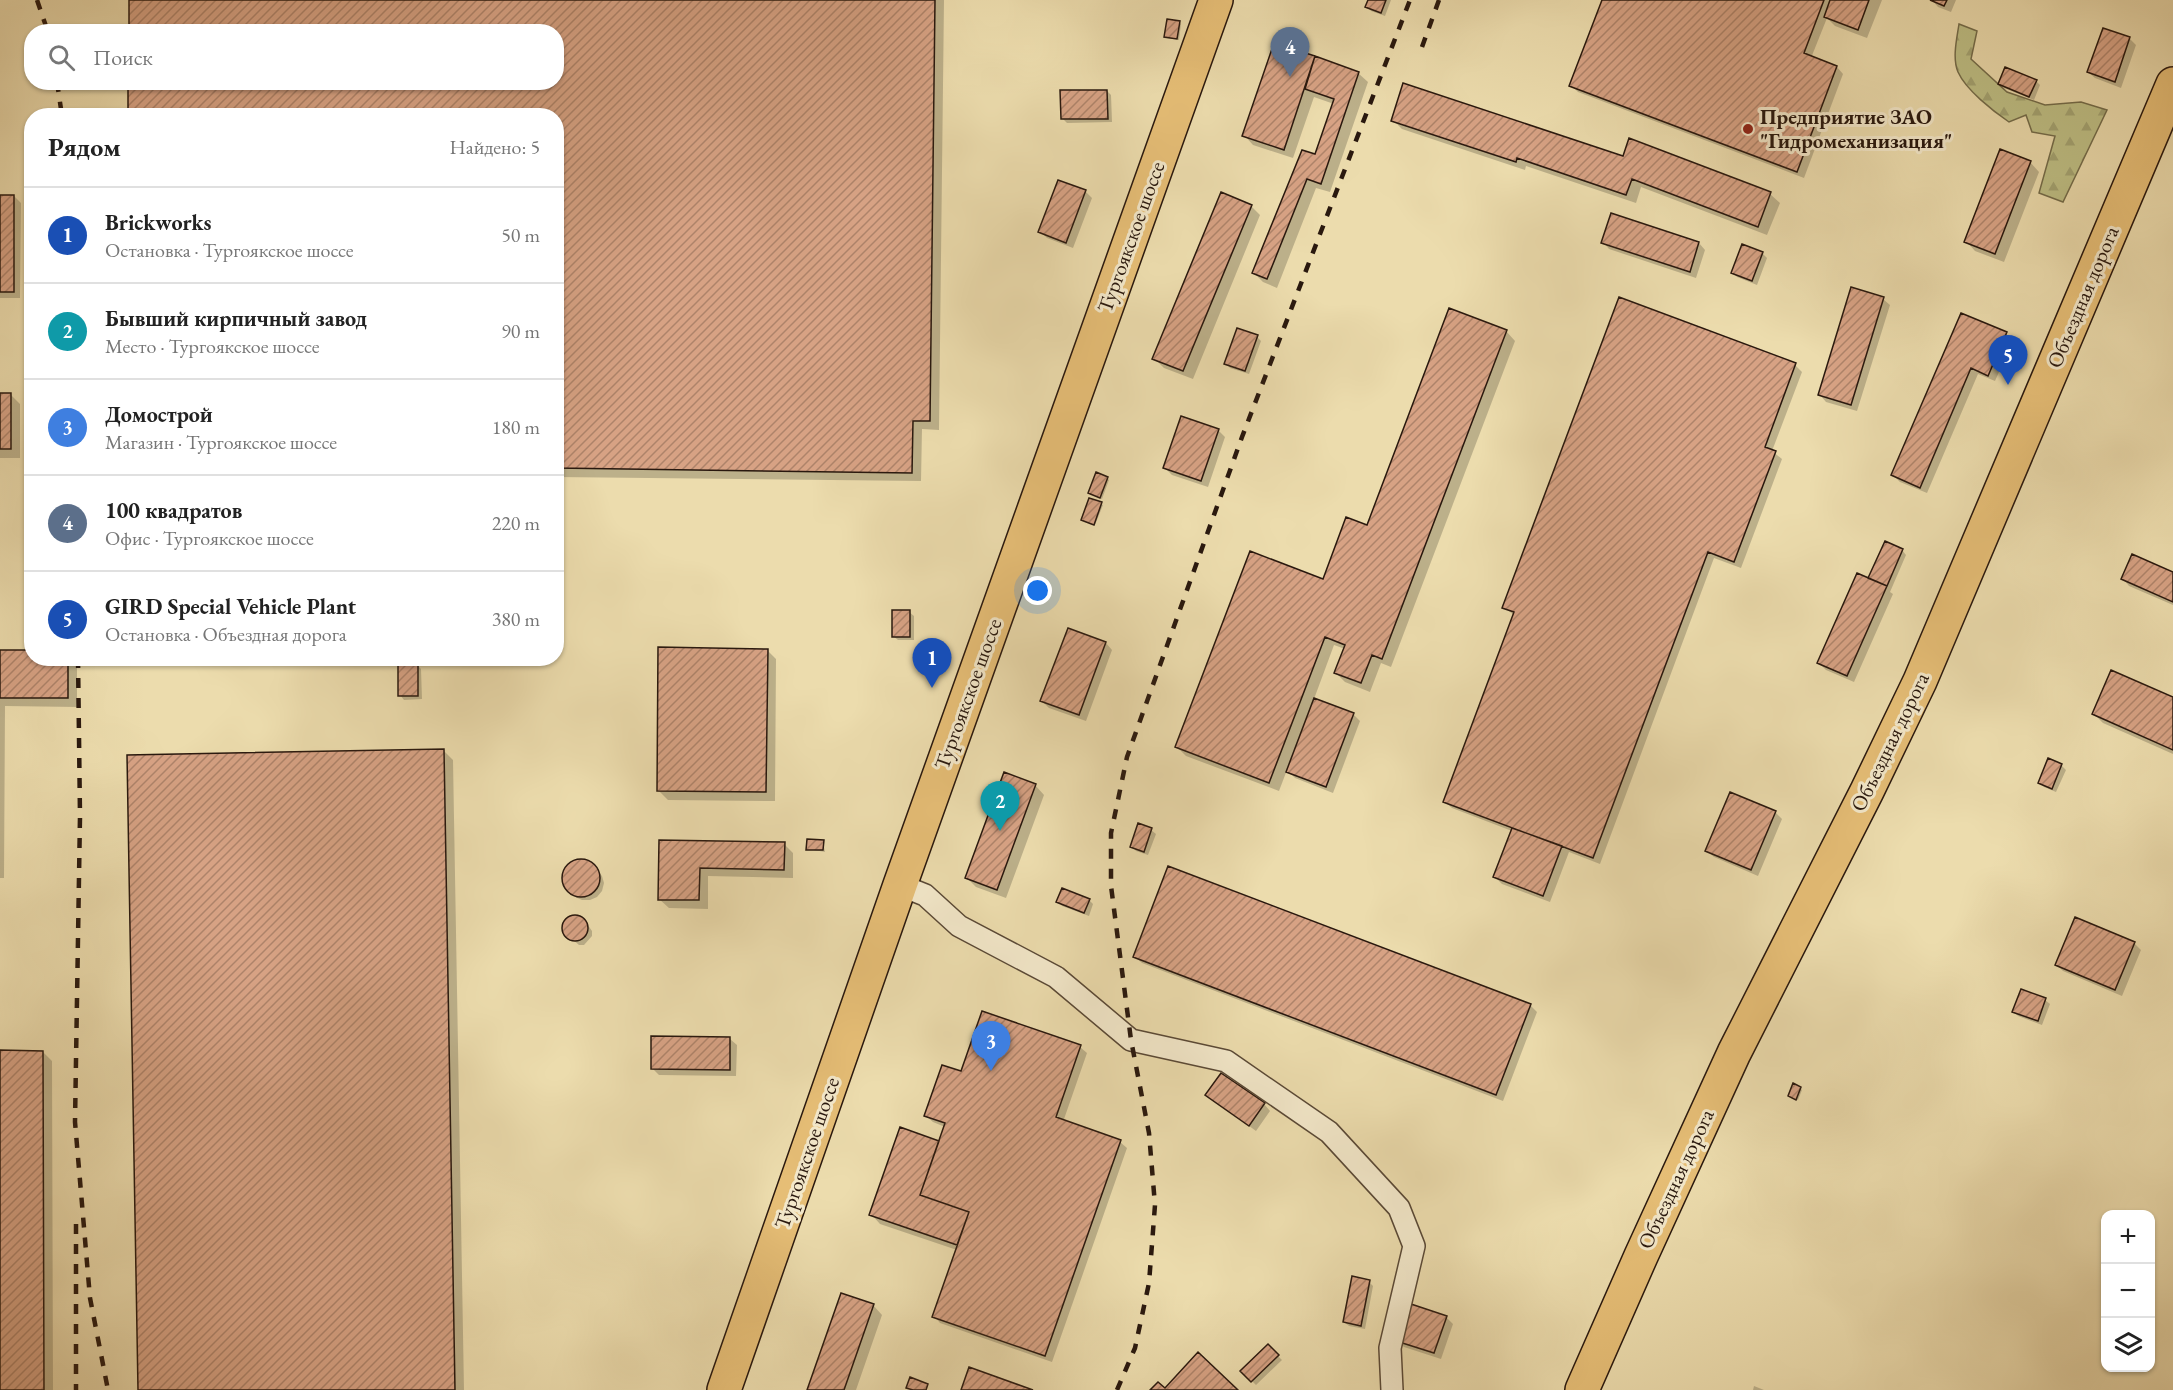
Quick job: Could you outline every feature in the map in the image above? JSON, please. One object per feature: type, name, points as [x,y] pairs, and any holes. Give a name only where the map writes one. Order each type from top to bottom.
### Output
[{"type":"main road","name":"Тургоякское шоссе","points":[[724,1390],[900,885],[1216,0]]},
{"type":"main road","name":"Объездная дорога","points":[[1582,1390],[1734,1053],[1920,681],[2173,84]]},
{"type":"street","points":[[900,885],[925,895],[959,926],[1056,977],[1131,1040],[1226,1061],[1329,1132],[1399,1208],[1413,1246],[1390,1348],[1392,1390]]},
{"type":"green space","points":[[1959,24],[1977,31],[1971,59],[2007,92],[2045,105],[2081,102],[2107,110],[2063,202],[2039,193],[2055,136],[2032,132],[2026,115],[2009,122],[1967,86],[1958,72],[1955,61]]},
{"type":"building","points":[[129,0],[935,0],[930,421],[913,421],[912,473],[564,468],[564,108],[128,108],[128,90],[564,90],[564,24],[129,24]]},
{"type":"building","points":[[1368,0],[1386,0],[1381,13],[1365,7]]},
{"type":"building","name":"Предприятие ЗАО \"Гидромеханизация\"","points":[[1602,0],[1824,0],[1804,53],[1837,66],[1797,172],[1569,86]]},
{"type":"building","points":[[1830,0],[1869,0],[1858,30],[1824,17]]},
{"type":"building","points":[[1930,0],[1947,0],[1944,6]]},
{"type":"building","points":[[1167,19],[1180,21],[1177,39],[1164,37]]},
{"type":"building","points":[[2103,28],[2130,37],[2115,82],[2087,72]]},
{"type":"building","points":[[1274,43],[1315,56],[1284,150],[1242,136]]},
{"type":"building","points":[[1315,56],[1359,72],[1321,184],[1307,179],[1267,279],[1252,273],[1302,150],[1315,154],[1334,99],[1305,89]]},
{"type":"building","points":[[2005,67],[2037,80],[2029,97],[1998,84]]},
{"type":"building","points":[[1403,83],[1623,156],[1629,138],[1771,192],[1758,227],[1632,179],[1626,195],[1517,158],[1516,162],[1391,121]]},
{"type":"building","points":[[1060,90],[1107,90],[1108,119],[1061,119]]},
{"type":"building","points":[[2000,149],[2031,161],[1995,254],[1964,242]]},
{"type":"building","points":[[1058,180],[1086,190],[1066,243],[1038,232]]},
{"type":"building","points":[[1221,192],[1252,205],[1183,371],[1152,359]]},
{"type":"building","points":[[0,195],[14,195],[14,292],[0,292]]},
{"type":"building","points":[[1611,213],[1699,242],[1690,272],[1601,243]]},
{"type":"building","points":[[1742,244],[1763,252],[1752,281],[1731,273]]},
{"type":"building","points":[[1851,287],[1884,297],[1851,405],[1818,395]]},
{"type":"building","points":[[1619,297],[1796,363],[1765,447],[1776,451],[1734,562],[1708,552],[1593,858],[1443,802],[1514,612],[1502,608]]},
{"type":"building","points":[[1449,308],[1507,330],[1382,659],[1372,655],[1361,683],[1334,673],[1345,645],[1325,637],[1269,783],[1175,747],[1250,551],[1323,579],[1346,517],[1367,525]]},
{"type":"building","points":[[1961,313],[2007,332],[1988,376],[1971,368],[1920,488],[1891,475]]},
{"type":"building","points":[[1237,328],[1258,335],[1245,371],[1224,364]]},
{"type":"building","points":[[0,393],[11,393],[11,449],[0,449]]},
{"type":"building","points":[[1181,416],[1219,429],[1201,481],[1163,468]]},
{"type":"building","points":[[1096,472],[1108,477],[1100,498],[1088,493]]},
{"type":"building","points":[[1089,498],[1102,502],[1094,525],[1081,520]]},
{"type":"building","points":[[1885,541],[1903,549],[1887,586],[1868,578]]},
{"type":"building","points":[[2132,554],[2173,572],[2173,602],[2121,579]]},
{"type":"building","points":[[1857,573],[1887,586],[1847,676],[1817,663]]},
{"type":"building","points":[[892,610],[910,610],[910,637],[892,637]]},
{"type":"building","points":[[1068,628],[1106,642],[1079,715],[1040,701]]},
{"type":"building","points":[[658,647],[768,649],[766,792],[657,791]]},
{"type":"building","points":[[0,650],[24,650],[24,666],[68,666],[68,698],[0,698]]},
{"type":"building","points":[[398,666],[418,666],[418,696],[398,696]]},
{"type":"building","points":[[2111,670],[2173,697],[2173,750],[2092,714]]},
{"type":"building","points":[[1314,698],[1354,713],[1326,787],[1286,772]]},
{"type":"building","points":[[444,749],[455,1390],[138,1390],[127,755]]},
{"type":"building","points":[[2048,758],[2062,764],[2052,789],[2038,783]]},
{"type":"building","points":[[1004,772],[1036,784],[997,890],[965,878]]},
{"type":"building","points":[[1730,792],[1776,811],[1751,870],[1705,851]]},
{"type":"building","points":[[1138,823],[1152,828],[1144,852],[1130,847]]},
{"type":"building","points":[[1512,828],[1562,846],[1543,896],[1493,877]]},
{"type":"building","points":[[807,839],[824,840],[823,850],[806,850]]},
{"type":"building","points":[[659,840],[785,842],[784,870],[700,868],[699,900],[658,900]]},
{"type":"building","points":[[581,859],[594,865],[600,878],[594,891],[581,897],[568,891],[562,878],[568,865]]},
{"type":"building","points":[[1168,866],[1531,1004],[1496,1095],[1133,957]]},
{"type":"building","points":[[1062,888],[1090,899],[1084,913],[1056,902]]},
{"type":"building","points":[[575,915],[584,919],[588,928],[584,937],[575,941],[566,937],[562,928],[566,919]]},
{"type":"building","points":[[2075,917],[2135,942],[2115,990],[2055,965]]},
{"type":"building","points":[[2021,989],[2046,998],[2038,1021],[2012,1012]]},
{"type":"building","points":[[982,1011],[1081,1045],[1056,1117],[1121,1140],[1045,1356],[932,1317],[969,1212],[920,1195],[945,1123],[924,1116],[942,1065],[961,1071]]},
{"type":"building","points":[[651,1036],[730,1037],[730,1070],[651,1069]]},
{"type":"building","points":[[0,1050],[43,1051],[44,1390],[0,1390]]},
{"type":"building","points":[[1221,1073],[1265,1103],[1249,1126],[1205,1095]]},
{"type":"building","points":[[1793,1083],[1801,1087],[1796,1100],[1788,1096]]},
{"type":"building","points":[[900,1127],[939,1141],[920,1195],[969,1212],[957,1245],[869,1215]]},
{"type":"building","points":[[1352,1276],[1370,1280],[1361,1326],[1343,1322]]},
{"type":"building","points":[[841,1293],[874,1304],[844,1390],[807,1390]]},
{"type":"building","points":[[1408,1303],[1447,1316],[1434,1353],[1396,1341]]},
{"type":"building","points":[[1268,1344],[1279,1355],[1251,1382],[1240,1371]]},
{"type":"building","points":[[1198,1352],[1238,1390],[1150,1390],[1158,1382],[1165,1388]]},
{"type":"building","points":[[969,1367],[1033,1390],[961,1390]]},
{"type":"building","points":[[910,1377],[928,1384],[926,1390],[906,1388]]},
{"type":"railway","points":[[37,0],[45,24]]},
{"type":"railway","points":[[1117,1390],[1135,1348],[1149,1283],[1155,1205],[1149,1133],[1131,1040],[1111,886],[1111,833],[1127,757],[1242,437],[1410,0]]},
{"type":"railway","points":[[1422,47],[1439,0]]},
{"type":"railway","points":[[58,90],[61,108]]},
{"type":"railway","points":[[78,666],[80,816],[75,1122],[90,1298],[108,1390]]},
{"type":"railway","points":[[76,1224],[76,1390]]},
{"type":"place","name":"100 квадратов","points":[[1290,77]]},
{"type":"place","name":"Предприятие ЗАО \"Гидромеханизация\"","points":[[1748,129]]},
{"type":"place","name":"GIRD Special Vehicle Plant","points":[[2008,385]]},
{"type":"place","name":"Brickworks","points":[[932,688]]},
{"type":"place","name":"Бывший кирпичный завод","points":[[1000,831]]},
{"type":"place","name":"Домострой","points":[[991,1071]]}]
